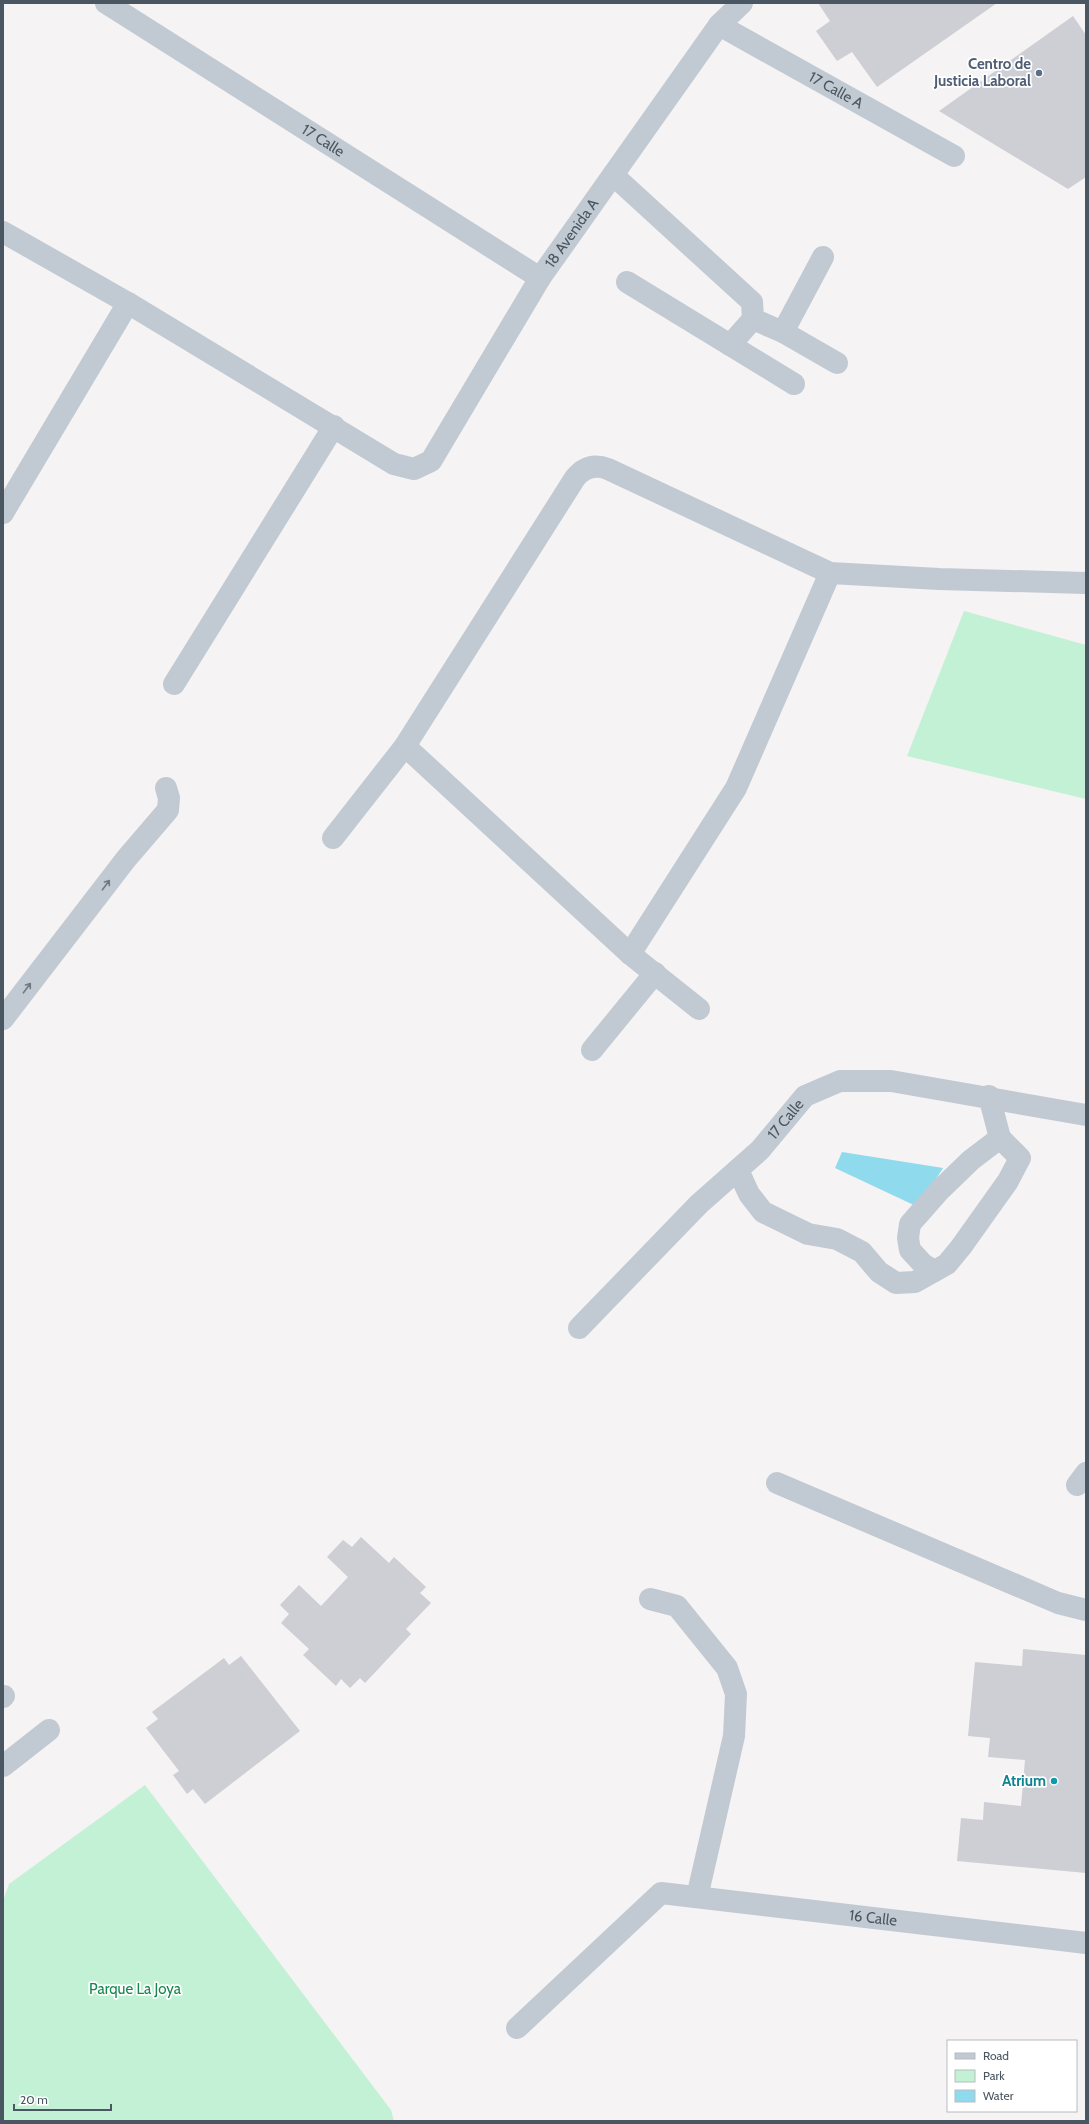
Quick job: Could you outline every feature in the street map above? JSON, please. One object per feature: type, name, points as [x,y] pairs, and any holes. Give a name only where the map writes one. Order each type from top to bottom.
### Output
[{"type":"street","name":"17 Calle","points":[[106,3],[540,278]]},
{"type":"street","name":"18 Avenida A","points":[[334,426],[394,464],[414,469],[431,461],[540,278],[719,25],[742,3]]},
{"type":"street","name":"17 Calle A","points":[[719,25],[954,156]]},
{"type":"street","points":[[613,175],[752,302],[753,319],[730,345]]},
{"type":"street","points":[[3,232],[128,303],[334,426],[174,684]]},
{"type":"street","points":[[783,332],[823,257]]},
{"type":"street","points":[[627,282],[794,384]]},
{"type":"street","points":[[3,513],[128,303]]},
{"type":"street","points":[[753,319],[783,332],[836,363]]},
{"type":"street","points":[[333,838],[404,746],[575,478],[588,468],[598,467],[608,470],[830,573],[939,579],[1086,583]]},
{"type":"street","points":[[630,954],[736,788],[830,573]]},
{"type":"street","points":[[404,746],[630,954],[699,1009]]},
{"type":"street","points":[[3,1019],[126,859],[168,810],[170,798],[166,788]]},
{"type":"street","points":[[592,1050],[655,974]]},
{"type":"street","name":"17 Calle","points":[[580,1328],[699,1204],[760,1150],[805,1096],[840,1081],[891,1081],[989,1096],[1086,1115]]},
{"type":"street","points":[[738,1170],[748,1194],[763,1212],[808,1234],[837,1239],[862,1252],[879,1272],[896,1283],[915,1282],[947,1264],[961,1247],[1008,1181],[1020,1158],[1000,1138],[989,1096]]},
{"type":"street","points":[[934,1271],[923,1264],[910,1250],[908,1238],[910,1224],[940,1190],[971,1160],[1000,1138]]},
{"type":"street","points":[[777,1483],[1058,1604],[1086,1610]]},
{"type":"street","points":[[650,1600],[677,1606],[726,1668],[736,1694],[734,1736],[697,1897]]},
{"type":"street","points":[[3,1766],[50,1730]]},
{"type":"street","name":"16 Calle","points":[[518,2028],[661,1893],[1086,1943]]},
{"type":"green space","points":[[964,611],[1086,645],[1086,799],[907,756]]},
{"type":"green space","name":"Parque La Joya","points":[[145,1785],[391,2110],[394,2121],[3,2121],[3,1901],[9,1884]]},
{"type":"water","points":[[842,1152],[943,1168],[918,1207],[835,1168]]},
{"type":"building","name":"Centro de Justicia Laboral","points":[[818,3],[997,3],[877,87],[852,52],[837,61],[816,31],[830,21]]},
{"type":"building","name":"Centro de Justicia Laboral","points":[[1073,16],[1086,35],[1086,177],[1068,189],[939,111]]},
{"type":"building","points":[[361,1537],[389,1563],[394,1557],[426,1587],[420,1593],[431,1603],[406,1629],[411,1634],[365,1683],[360,1678],[350,1688],[341,1679],[336,1686],[303,1655],[309,1649],[281,1623],[289,1614],[280,1605],[299,1585],[321,1606],[348,1577],[327,1557],[343,1540],[352,1547]]},
{"type":"building","name":"Atrium","points":[[1023,1649],[1086,1655],[1086,1873],[957,1861],[961,1818],[983,1820],[984,1802],[1021,1806],[1025,1760],[988,1757],[990,1738],[968,1736],[975,1662],[1022,1666]]},
{"type":"building","points":[[241,1656],[300,1731],[205,1804],[193,1789],[187,1794],[173,1775],[179,1771],[146,1728],[158,1719],[152,1712],[224,1658],[229,1665]]},
{"type":"place","name":"Centro de Justicia Laboral","points":[[1039,73]]},
{"type":"place","name":"Atrium","points":[[1054,1781]]}]
